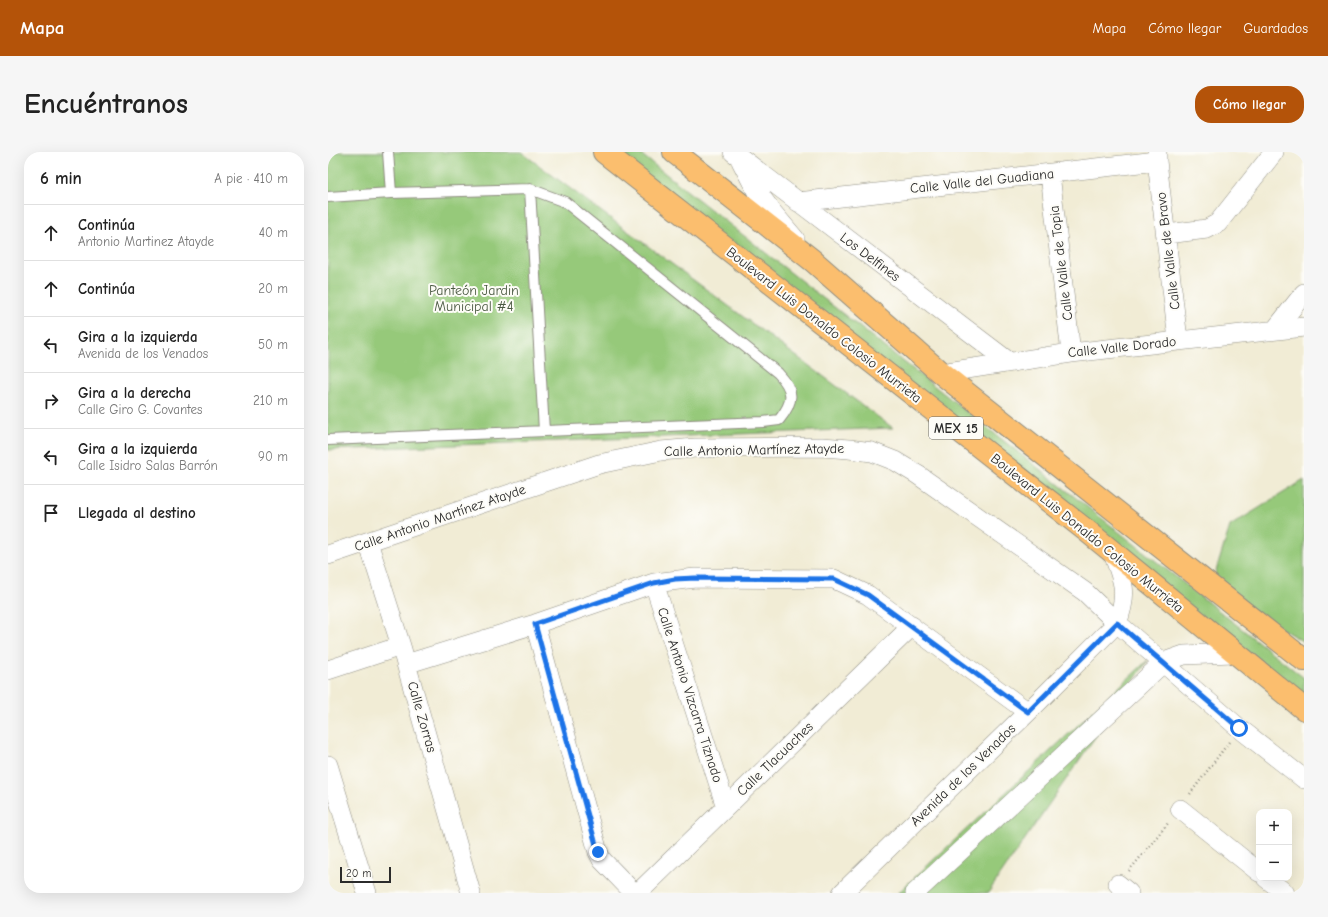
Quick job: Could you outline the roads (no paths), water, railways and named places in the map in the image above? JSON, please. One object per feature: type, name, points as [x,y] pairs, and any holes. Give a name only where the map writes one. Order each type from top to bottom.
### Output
[{"type":"highway","name":"Boulevard Luis Donaldo Colosio Murrieta","points":[[604,152],[1112,551],[1304,710]]},
{"type":"highway","name":"MEX 15","points":[[674,152],[812,260],[941,373],[1304,660]]},
{"type":"street","points":[[1167,234],[1207,229],[1218,223],[1274,152]]},
{"type":"street","points":[[735,154],[756,190],[773,214],[812,260]]},
{"type":"street","name":"Los Delfines","points":[[735,154],[1008,361]]},
{"type":"street","name":"Calle Valle de Bravo","points":[[1157,157],[1178,340]]},
{"type":"street","name":"Calle Valle del Guadiana","points":[[798,202],[1050,174],[1157,157]]},
{"type":"street","name":"Calle Valle de Topia","points":[[1050,174],[1071,352]]},
{"type":"street","points":[[1275,330],[1304,293]]},
{"type":"street","name":"Calle Valle Dorado","points":[[941,373],[1071,352],[1304,328]]},
{"type":"street","name":"Calle Antonio Martínez Atayde","points":[[328,555],[599,464],[661,451],[695,448],[822,446],[872,452],[896,461],[918,475],[1085,592],[1117,623],[1239,728],[1304,780]]},
{"type":"street","name":"Calle Zorras","points":[[368,542],[404,655],[471,893]]},
{"type":"street","points":[[1112,551],[1121,575],[1125,596],[1124,607],[1117,623]]},
{"type":"street","points":[[328,670],[404,655],[535,624],[654,583],[695,578],[834,579],[868,595],[1028,712]]},
{"type":"street","name":"Calle Antonio Vizcarra Tiznado","points":[[654,583],[726,807]]},
{"type":"street","name":"Avenida de los Venados","points":[[842,893],[1117,623]]},
{"type":"street","points":[[535,624],[598,852],[602,860],[634,893]]},
{"type":"street","name":"Calle Tlacuaches","points":[[638,893],[912,626]]},
{"type":"street","points":[[915,893],[1164,662],[1191,655],[1234,653]]},
{"type":"street","points":[[328,765],[368,893]]},
{"type":"street","points":[[1180,809],[1256,870]]},
{"type":"street","points":[[1270,881],[1285,893]]},
{"type":"lane","points":[[388,152],[391,193]]},
{"type":"lane","points":[[530,190],[544,431]]},
{"type":"lane","points":[[328,197],[391,193],[530,190],[565,202],[778,373],[788,384],[791,394],[789,407],[780,420],[328,440]]},
{"type":"park label","name":"Panteón Jardin Municipal #4","points":[[474,298]]}]
